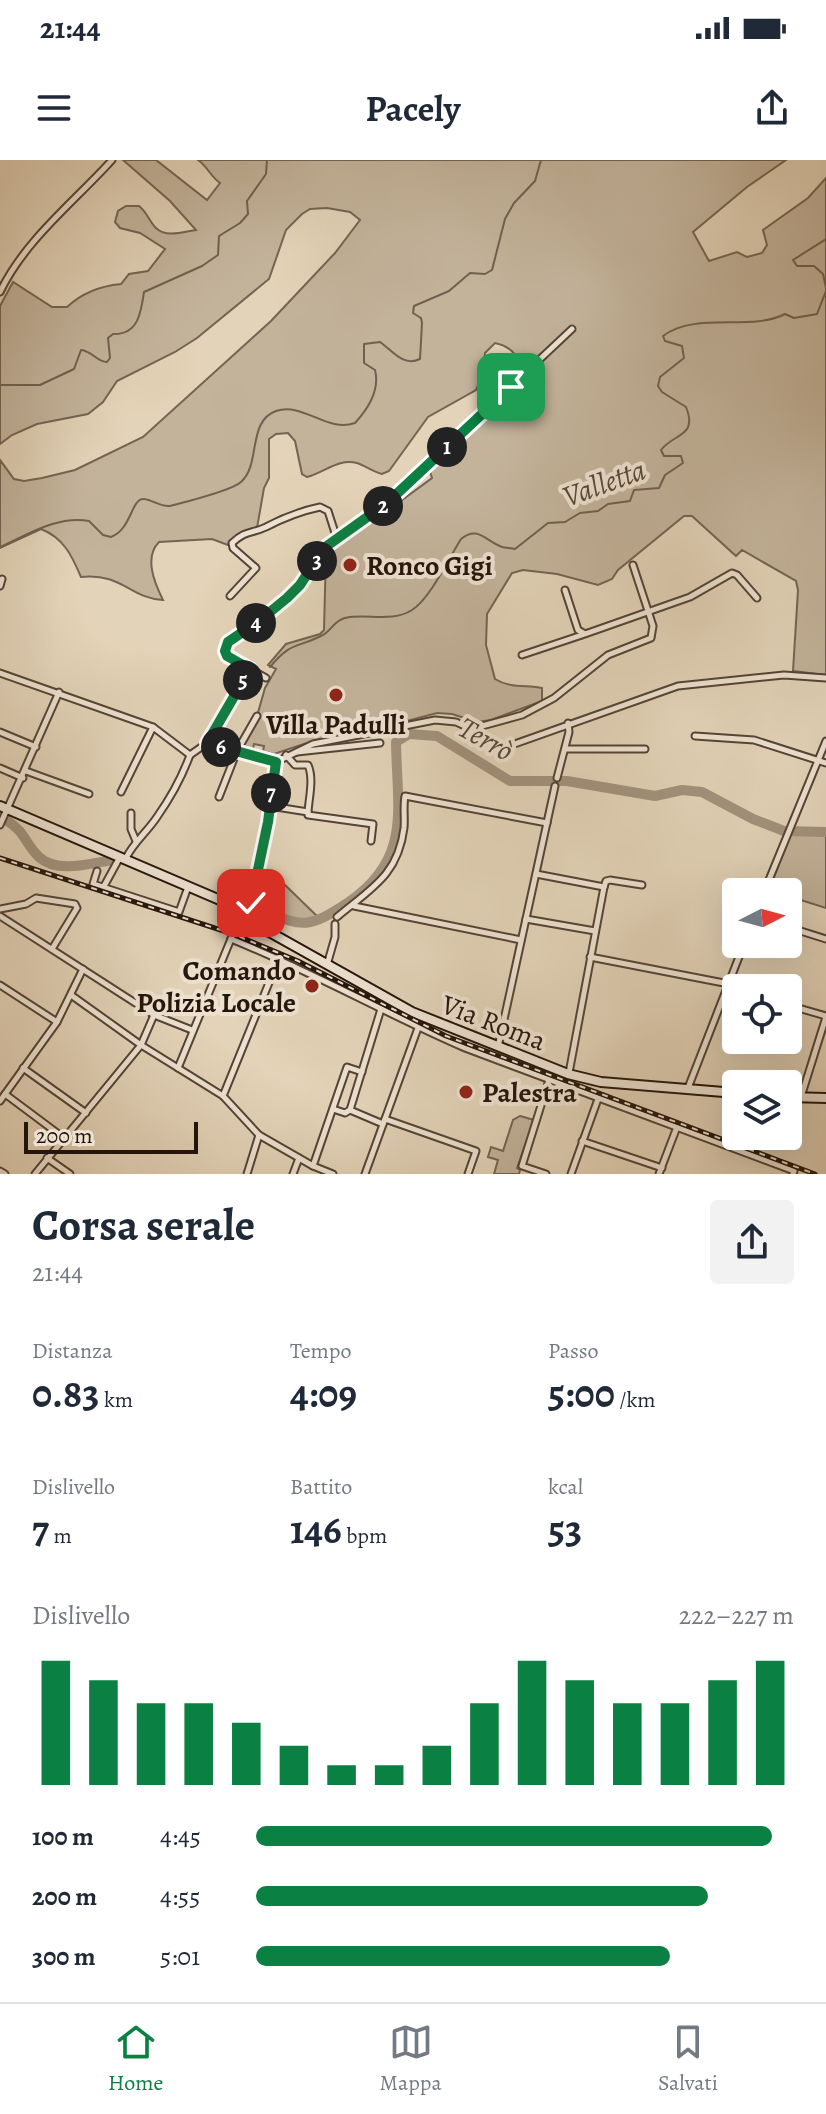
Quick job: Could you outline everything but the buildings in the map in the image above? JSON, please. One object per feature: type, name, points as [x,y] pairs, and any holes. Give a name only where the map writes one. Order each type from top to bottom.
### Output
[{"type":"street","points":[[0,292],[24,250],[112,160]]},
{"type":"street","points":[[266,678],[227,656],[228,642],[287,598],[300,585],[324,548],[387,503],[572,329]]},
{"type":"street","points":[[230,596],[256,568],[233,548],[232,543],[244,532],[265,528],[274,521],[320,507],[328,511],[337,539]]},
{"type":"street","points":[[471,729],[522,715],[554,698],[608,655],[648,641],[653,631],[633,565]]},
{"type":"street","points":[[522,655],[690,597],[732,573],[757,598]]},
{"type":"street","points":[[565,590],[578,630],[585,634]]},
{"type":"street","points":[[103,888],[123,857],[155,820],[181,780],[190,755],[207,743],[250,669]]},
{"type":"street","points":[[0,673],[153,727],[190,755]]},
{"type":"street","points":[[251,912],[276,762],[313,744],[431,720],[449,720],[471,729],[490,744],[503,748],[686,684],[790,675],[826,678]]},
{"type":"street","points":[[0,825],[4,808],[23,778],[59,692]]},
{"type":"street","points":[[219,797],[237,751],[257,716]]},
{"type":"street","points":[[557,778],[569,732],[568,723]]},
{"type":"street","points":[[121,792],[153,727]]},
{"type":"street","points":[[0,732],[36,747]]},
{"type":"street","points":[[695,736],[754,740],[826,763]]},
{"type":"street","points":[[769,878],[826,741]]},
{"type":"street","points":[[207,743],[276,762]]},
{"type":"street","points":[[296,752],[380,743]]},
{"type":"street","points":[[565,749],[645,749]]},
{"type":"street","points":[[286,755],[295,765],[308,765],[312,775],[308,815],[373,824],[371,841]]},
{"type":"street","points":[[0,768],[23,778]]},
{"type":"street","points":[[26,771],[89,794]]},
{"type":"street","points":[[498,1048],[555,786]]},
{"type":"street","points":[[327,965],[336,921],[374,888],[396,862],[403,832],[405,796],[547,823]]},
{"type":"street","points":[[270,806],[308,812]]},
{"type":"street","points":[[4,808],[220,900],[238,917]]},
{"type":"street","points":[[131,813],[131,829],[136,841]]},
{"type":"street","points":[[97,871],[93,884],[179,912],[188,887]]},
{"type":"street","points":[[536,874],[604,887]]},
{"type":"street","points":[[568,1074],[606,881],[642,885]]},
{"type":"street","points":[[0,909],[26,904],[36,898],[73,903],[77,908],[52,949]]},
{"type":"street","points":[[178,1068],[238,917],[246,905],[257,925]]},
{"type":"street","points":[[353,906],[521,940]]},
{"type":"street","points":[[238,917],[251,912]]},
{"type":"street","points":[[0,916],[154,1015],[192,1030]]},
{"type":"street","name":"Via Roma","points":[[238,917],[412,1012],[568,1074],[601,1082],[722,1092]]},
{"type":"street","points":[[526,919],[595,931]]},
{"type":"street","points":[[802,931],[826,939]]},
{"type":"street","points":[[231,939],[279,958],[418,1028],[794,1172]]},
{"type":"street","points":[[590,957],[722,985]]},
{"type":"street","points":[[223,1096],[279,958]]},
{"type":"street","points":[[0,1101],[57,1022],[83,969]]},
{"type":"street","points":[[0,985],[57,1022]]},
{"type":"street","points":[[71,995],[141,1045],[223,1096],[259,1135],[333,1174]]},
{"type":"street","points":[[688,1089],[722,1001]]},
{"type":"street","points":[[347,1112],[381,1009]]},
{"type":"street","points":[[802,1009],[826,1016],[802,1092]]},
{"type":"street","points":[[35,1174],[141,1045],[154,1015]]},
{"type":"street","points":[[365,1174],[418,1028]]},
{"type":"street","points":[[313,1166],[347,1067],[362,1072]]},
{"type":"street","points":[[23,1068],[86,1113]]},
{"type":"street","points":[[546,1174],[522,1166],[549,1080]]},
{"type":"street","points":[[5,1094],[64,1138]]},
{"type":"street","points":[[802,1098],[826,1098]]},
{"type":"street","points":[[571,1174],[598,1099]]},
{"type":"street","points":[[333,1109],[476,1151],[468,1174]]},
{"type":"street","points":[[582,1141],[660,1171],[677,1127]]},
{"type":"street","points":[[247,1174],[259,1135]]},
{"type":"street","points":[[47,1158],[70,1174]]},
{"type":"street","points":[[293,1174],[299,1158]]},
{"type":"shaded area","points":[[123,160],[156,160],[207,200],[220,183],[198,160],[786,160],[747,187],[693,232],[709,261],[737,252],[747,257],[762,253],[767,245],[763,230],[808,198],[826,178],[826,675],[793,671],[796,581],[742,550],[736,556],[692,516],[684,516],[618,570],[612,579],[598,585],[557,574],[523,570],[512,573],[487,614],[486,645],[495,679],[512,685],[542,688],[542,701],[491,720],[477,722],[437,713],[365,732],[310,742],[274,754],[263,751],[264,746],[254,744],[253,749],[242,746],[255,723],[265,688],[276,669],[268,665],[286,644],[324,630],[326,551],[368,525],[432,478],[429,468],[433,456],[522,373],[514,353],[495,343],[485,353],[484,371],[476,390],[428,417],[389,471],[382,474],[350,462],[307,477],[302,474],[295,441],[288,433],[276,434],[269,439],[269,478],[264,488],[257,528],[228,545],[212,539],[159,542],[154,548],[151,562],[163,600],[142,595],[107,579],[81,577],[61,543],[41,529],[0,548],[0,460],[14,479],[24,481],[75,470],[143,437],[271,321],[335,253],[360,220],[350,212],[310,209],[286,230],[269,279],[197,338],[117,381],[103,402],[88,414],[37,424],[0,444],[0,306],[13,282],[52,307],[67,307],[92,291],[121,284],[129,274],[148,271],[165,249],[140,233],[120,228],[115,222],[118,211],[126,206],[139,206],[156,228],[165,233],[196,230],[170,201]]},
{"type":"shaded area","points":[[791,832],[826,834],[826,908],[802,900],[802,878],[774,878]]},
{"type":"shaded area","points":[[261,872],[282,882],[319,918],[297,923],[255,906]]},
{"type":"shaded area","points":[[520,1116],[534,1120],[517,1168],[519,1174],[494,1174],[498,1160],[488,1157],[491,1147],[503,1151],[513,1120]]},
{"type":"waterway","points":[[0,385],[40,385],[74,369],[81,350],[107,362],[110,358],[108,338],[133,327],[144,292],[202,266],[218,255],[219,236],[248,214],[247,201],[266,174],[267,160]]},
{"type":"waterway","points":[[0,547],[54,523],[77,520],[89,521],[103,535],[111,537],[123,528],[140,500],[170,506],[236,485],[251,465],[261,424],[276,411],[296,410],[335,424],[355,423],[368,405],[376,385],[375,370],[364,363],[364,344],[380,342],[403,360],[420,359],[422,323],[421,318],[413,313],[414,306],[449,291],[470,273],[485,274],[492,270],[505,219],[514,203],[535,181],[541,160]]},
{"type":"waterway","name":"Valletta","points":[[826,239],[793,260],[797,266],[814,266],[823,274],[826,288]]},
{"type":"waterway","name":"Valletta","points":[[270,667],[289,649],[324,634],[341,619],[396,616],[412,610],[426,597],[461,539],[467,535],[477,534],[502,547],[515,549],[548,523],[565,522],[580,513],[630,501],[634,490],[659,488],[665,475],[683,463],[681,456],[664,456],[661,450],[683,433],[689,424],[686,407],[658,386],[660,377],[684,358],[682,346],[665,341],[663,336],[691,325],[756,322],[785,314],[794,318],[817,314],[826,291]]},
{"type":"waterway","name":"Terrò","points":[[254,907],[293,922],[312,922],[334,912],[369,885],[392,850],[398,811],[396,742],[409,734],[437,736],[510,781],[567,781],[655,796],[682,790],[702,792],[753,819],[784,831],[826,832]]},
{"type":"waterway","name":"Terrò","points":[[6,820],[18,829],[34,852],[46,862],[75,866],[113,860]]},
{"type":"railway","points":[[0,858],[233,934],[298,961],[446,1036],[815,1174]]},
{"type":"place","name":"Ronco Gigi","points":[[350,565]]},
{"type":"place","name":"Villa Padulli","points":[[336,695]]},
{"type":"place","name":"Comando Polizia Locale","points":[[312,986]]},
{"type":"place","name":"Palestra","points":[[466,1092]]},
{"type":"route","points":[[251,903],[268,822],[276,762],[207,743],[250,669],[227,656],[228,642],[287,598],[300,585],[324,548],[387,503],[511,387]]}]
